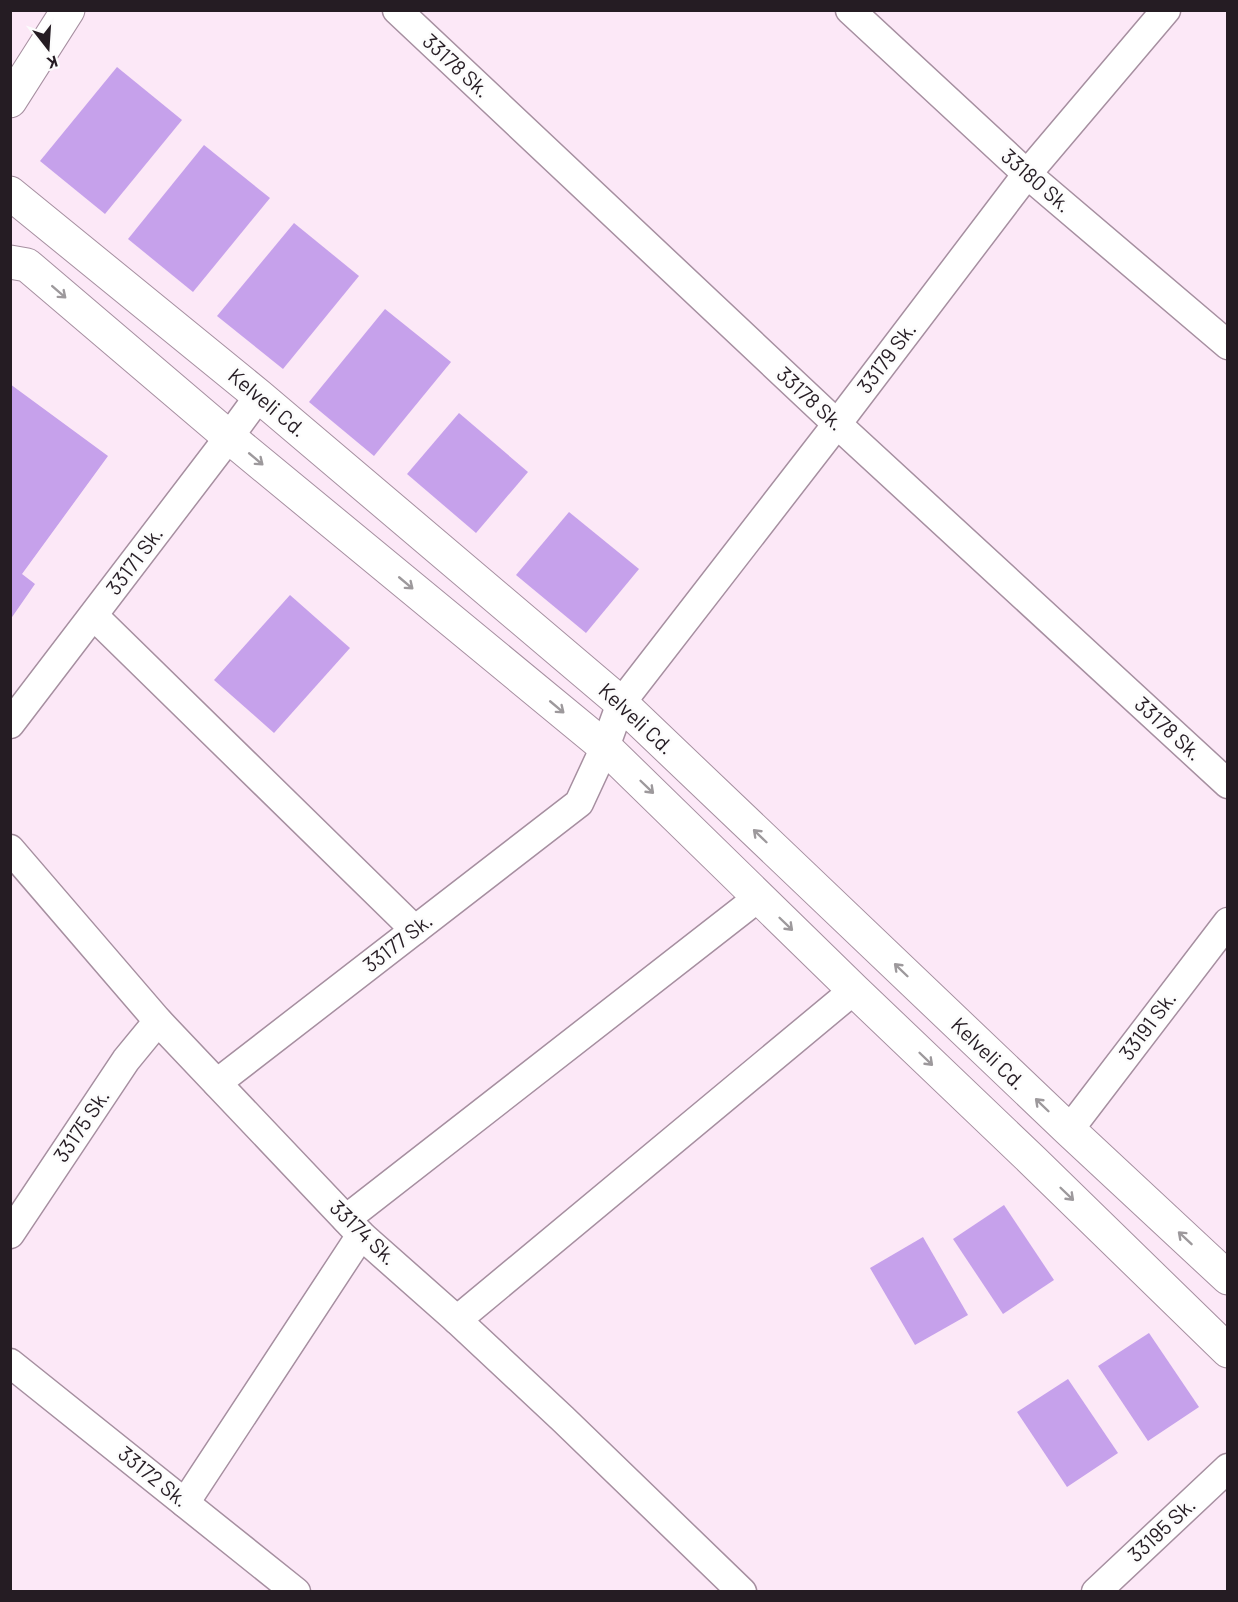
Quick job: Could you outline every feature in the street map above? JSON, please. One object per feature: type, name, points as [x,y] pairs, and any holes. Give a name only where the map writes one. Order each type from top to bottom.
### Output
[{"type":"main road","points":[[10,101],[68,10]]},
{"type":"main road","name":"Kelveli Cd.","points":[[12,196],[259,396],[621,703],[1227,1278]]},
{"type":"main road","name":"Kelveli Cd.","points":[[16,260],[605,747],[1227,1351]]},
{"type":"street","name":"33178 Sk.","points":[[397,10],[837,424],[1227,784]]},
{"type":"street","name":"33180 Sk.","points":[[850,10],[1027,174],[1227,345]]},
{"type":"street","name":"33179 Sk.","points":[[579,803],[605,747],[621,703],[1027,174],[1166,10]]},
{"type":"street","name":"33171 Sk.","points":[[10,724],[259,396]]},
{"type":"street","points":[[94,615],[416,930]]},
{"type":"street","name":"33177 Sk.","points":[[217,1083],[579,803]]},
{"type":"street","name":"33174 Sk.","points":[[10,849],[158,1022],[354,1227],[571,1427],[742,1592]]},
{"type":"street","points":[[185,1503],[354,1227],[759,897]]},
{"type":"street","name":"33191 Sk.","points":[[1069,1130],[1227,922]]},
{"type":"street","points":[[457,1320],[854,990]]},
{"type":"street","name":"33175 Sk.","points":[[10,1234],[126,1060],[158,1022]]},
{"type":"street","name":"33172 Sk.","points":[[10,1363],[296,1592]]},
{"type":"street","name":"33195 Sk.","points":[[1096,1592],[1227,1468]]},
{"type":"building","points":[[117,67],[182,120],[105,214],[40,161]]},
{"type":"building","points":[[204,145],[270,198],[193,292],[128,239]]},
{"type":"building","points":[[294,223],[359,276],[283,369],[217,316]]},
{"type":"building","points":[[385,309],[451,362],[374,456],[309,402]]},
{"type":"building","points":[[10,384],[108,456],[22,574],[35,584],[10,620]]},
{"type":"building","points":[[459,413],[528,472],[476,533],[407,474]]},
{"type":"building","points":[[569,512],[639,569],[586,633],[516,575]]},
{"type":"building","points":[[290,595],[350,648],[274,733],[214,680]]},
{"type":"building","points":[[1004,1205],[1054,1280],[1003,1314],[953,1239]]},
{"type":"building","points":[[923,1237],[968,1315],[915,1345],[870,1268]]},
{"type":"building","points":[[1149,1333],[1199,1407],[1148,1441],[1098,1366]]},
{"type":"building","points":[[1068,1379],[1118,1453],[1067,1487],[1017,1412]]}]
